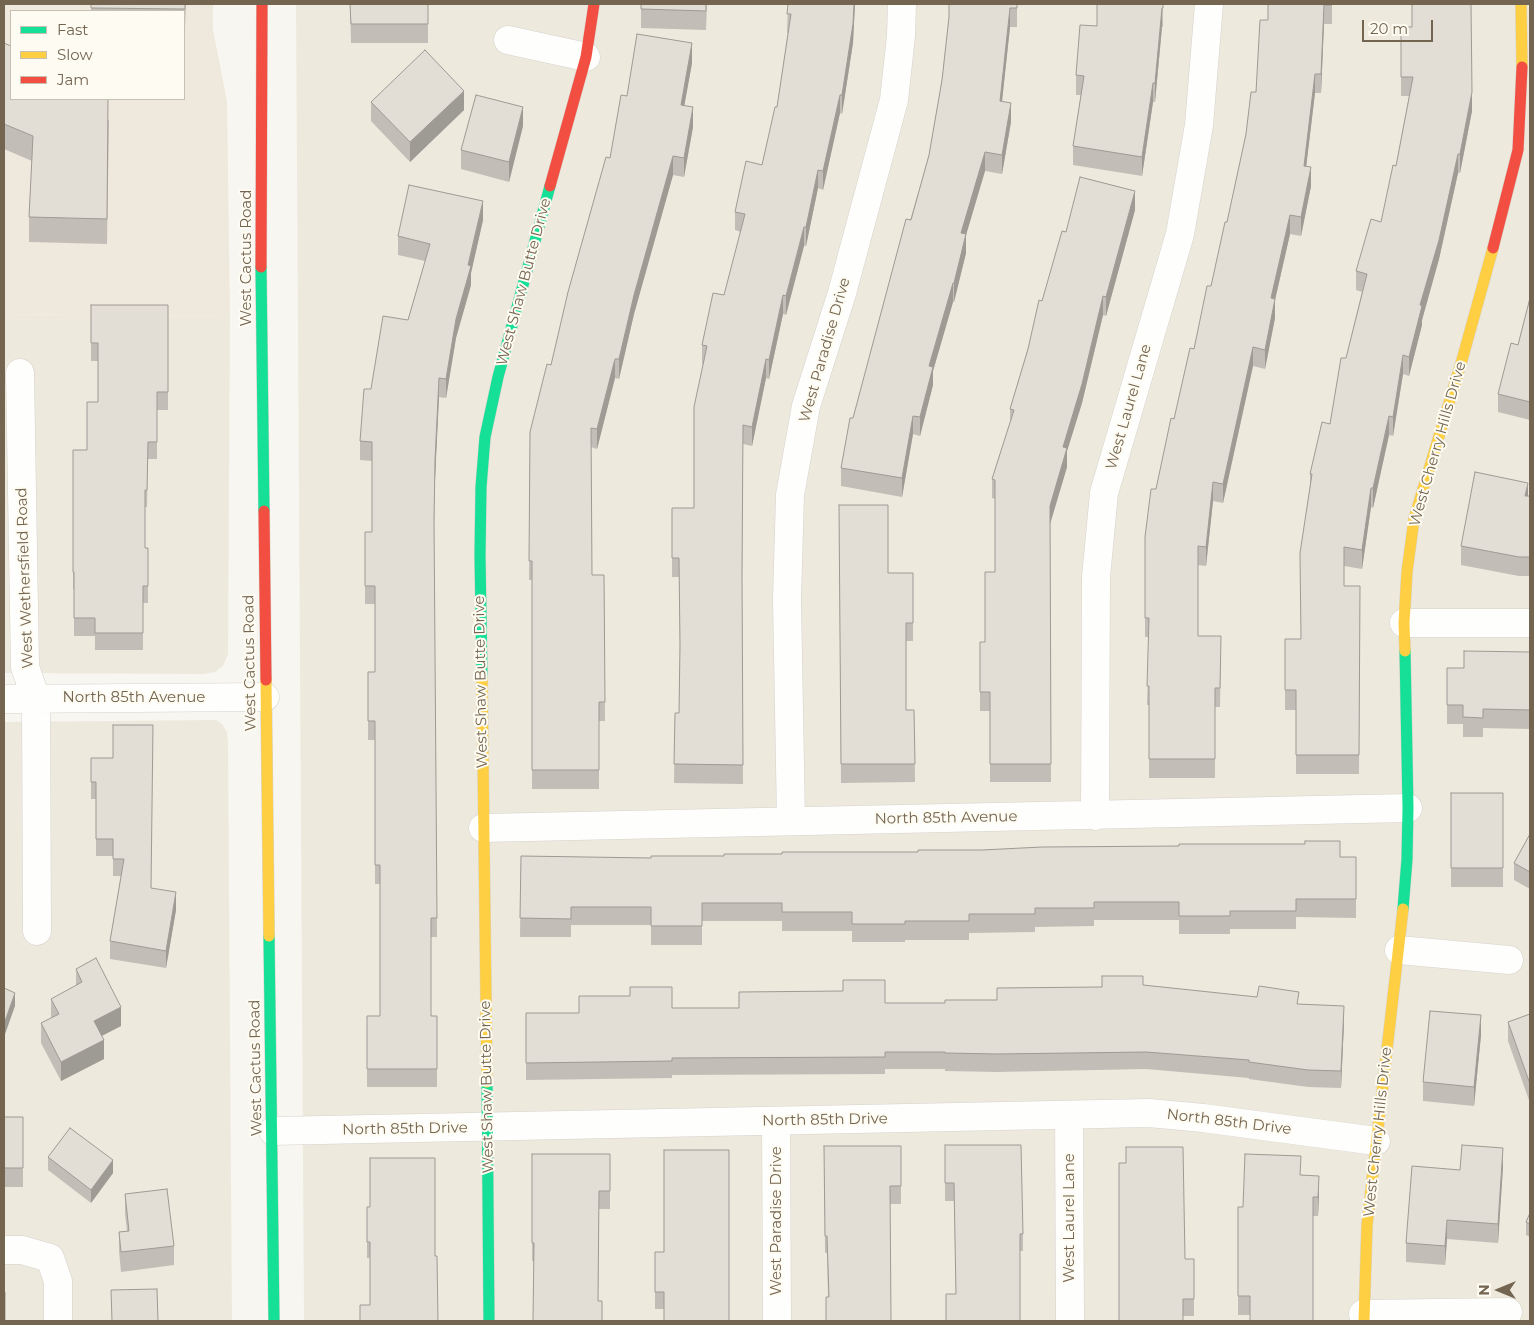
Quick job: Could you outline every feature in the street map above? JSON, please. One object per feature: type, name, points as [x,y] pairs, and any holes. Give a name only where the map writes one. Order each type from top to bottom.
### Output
[{"type":"street","name":"West Cactus Road","points":[[262,4],[265,697],[274,1321]]},
{"type":"street","name":"West Shaw Butte Drive","points":[[489,1321],[480,555],[481,486],[485,437],[498,377],[586,57],[594,16],[594,4]]},
{"type":"street","name":"West Paradise Drive","points":[[791,821],[787,599],[790,496],[806,406],[842,292],[894,100],[901,36],[902,4]]},
{"type":"street","name":"West Laurel Lane","points":[[1095,816],[1096,577],[1104,493],[1180,234],[1199,125],[1210,4]]},
{"type":"street","name":"West Cherry Hills Drive","points":[[1508,1312],[1364,1318],[1367,1225],[1399,950],[1407,859],[1408,808],[1404,623],[1407,572],[1414,518],[1470,331],[1504,209],[1518,150],[1522,86],[1521,4]]},
{"type":"street","points":[[508,40],[586,57]]},
{"type":"street","name":"West Wethersfield Road","points":[[20,373],[24,667],[36,699],[37,931]]},
{"type":"street","points":[[1404,623],[1530,622]]},
{"type":"street","name":"North 85th Avenue","points":[[4,699],[265,697]]},
{"type":"street","name":"North 85th Avenue","points":[[483,828],[1408,808]]},
{"type":"street","points":[[1399,950],[1509,960]]},
{"type":"street","name":"North 85th Drive","points":[[272,1131],[1172,1114],[1376,1140]]},
{"type":"street","name":"West Laurel Lane","points":[[1069,1115],[1070,1321]]},
{"type":"street","name":"West Paradise Drive","points":[[776,1121],[777,1321]]},
{"type":"street","points":[[4,1250],[22,1250],[50,1258],[58,1281],[58,1321]]},
{"type":"shaded area","points":[[4,4],[213,4],[213,30],[227,101],[230,317],[4,314]]},
{"type":"shaded area","points":[[296,4],[1530,4],[1530,1321],[304,1321]]},
{"type":"shaded area","points":[[4,314],[230,317],[228,654],[223,666],[215,672],[204,674],[4,673]]},
{"type":"shaded area","points":[[216,720],[222,724],[227,732],[228,742],[232,1321],[4,1321],[4,722]]},
{"type":"building","points":[[91,4],[185,4],[185,9],[91,8]]},
{"type":"building","points":[[350,4],[428,4],[428,24],[351,24]]},
{"type":"building","points":[[641,4],[706,4],[706,11],[641,9]]},
{"type":"building","points":[[788,4],[854,4],[853,24],[842,95],[840,95],[823,171],[818,170],[806,227],[804,227],[786,296],[783,295],[769,360],[766,359],[752,427],[743,425],[743,765],[674,764],[675,713],[679,713],[680,645],[679,558],[672,558],[672,508],[694,508],[694,407],[707,346],[702,345],[713,293],[724,295],[745,214],[735,212],[746,161],[762,165],[775,107],[777,107],[791,14],[787,14]]},
{"type":"building","points":[[949,4],[1017,4],[1017,8],[1010,8],[1000,101],[1011,103],[1002,155],[985,152],[961,233],[966,234],[954,283],[929,366],[933,367],[920,417],[913,416],[902,478],[841,468],[850,418],[853,418],[906,219],[911,220],[929,155],[942,80]]},
{"type":"building","points":[[1097,4],[1163,4],[1155,83],[1153,83],[1142,157],[1073,146],[1084,76],[1076,75],[1080,25],[1097,26]]},
{"type":"building","points":[[1268,4],[1332,4],[1324,5],[1321,74],[1315,74],[1304,166],[1311,167],[1301,217],[1290,215],[1271,298],[1275,299],[1265,350],[1253,347],[1223,484],[1213,482],[1206,547],[1198,546],[1198,636],[1221,636],[1220,688],[1215,688],[1215,759],[1149,759],[1149,686],[1147,686],[1149,618],[1145,618],[1145,537],[1151,489],[1156,489],[1171,418],[1174,419],[1190,348],[1194,349],[1207,286],[1211,286],[1225,222],[1227,222],[1246,134],[1251,92],[1256,92],[1260,20],[1268,20]]},
{"type":"building","points":[[1412,4],[1471,4],[1472,92],[1460,154],[1458,154],[1439,240],[1420,305],[1422,306],[1409,357],[1403,355],[1393,417],[1389,416],[1373,488],[1371,488],[1362,550],[1344,547],[1344,586],[1360,586],[1359,755],[1296,755],[1296,690],[1285,690],[1285,639],[1301,639],[1300,553],[1312,474],[1310,474],[1322,422],[1330,424],[1341,358],[1346,358],[1367,274],[1356,271],[1371,219],[1381,222],[1393,165],[1396,166],[1413,77],[1401,77],[1401,27],[1412,27]]},
{"type":"building","points":[[637,34],[692,43],[681,105],[693,107],[684,158],[673,156],[634,295],[619,359],[615,359],[597,429],[591,428],[592,575],[604,575],[605,702],[599,702],[599,770],[532,770],[532,561],[529,561],[530,432],[547,364],[551,365],[568,292],[606,157],[610,158],[621,95],[627,96]]},
{"type":"building","points":[[4,43],[10,46],[10,100],[108,100],[107,219],[29,217],[33,136],[4,124]]},
{"type":"building","points":[[425,50],[464,91],[410,142],[371,102]]},
{"type":"building","points":[[476,95],[523,107],[509,162],[461,150]]},
{"type":"building","points":[[1080,177],[1135,191],[1106,297],[1103,296],[1082,384],[1063,447],[1067,448],[1050,506],[1051,764],[990,764],[990,692],[980,692],[980,642],[985,642],[985,572],[995,572],[995,480],[992,479],[1014,410],[1010,409],[1028,349],[1039,300],[1042,301],[1062,231],[1066,232]]},
{"type":"building","points":[[409,185],[483,201],[468,265],[471,266],[456,319],[446,379],[439,378],[434,520],[437,918],[431,918],[431,1016],[437,1016],[437,1069],[367,1069],[367,1016],[380,1016],[380,865],[375,865],[375,721],[368,721],[368,672],[375,672],[375,586],[365,586],[365,532],[372,532],[372,442],[360,441],[364,389],[371,389],[383,316],[408,320],[430,244],[398,236]]},
{"type":"building","points":[[1530,298],[1530,402],[1498,394],[1511,343],[1518,345]]},
{"type":"building","points":[[91,305],[168,305],[168,392],[157,392],[157,442],[148,442],[147,490],[145,490],[145,548],[148,548],[148,586],[143,586],[143,633],[95,633],[95,618],[74,618],[73,450],[87,450],[87,402],[98,402],[98,343],[91,343]]},
{"type":"building","points":[[1475,472],[1528,483],[1525,496],[1530,496],[1530,557],[1519,557],[1461,546]]},
{"type":"building","points":[[839,505],[888,505],[888,573],[913,573],[913,623],[906,623],[906,710],[914,710],[915,764],[841,764]]},
{"type":"building","points":[[1464,651],[1530,652],[1530,710],[1483,709],[1483,718],[1463,717],[1463,705],[1447,705],[1447,668],[1464,668]]},
{"type":"building","points":[[113,725],[153,725],[151,888],[176,892],[166,951],[110,941],[124,859],[113,859],[113,839],[96,839],[96,782],[91,782],[91,758],[113,758]]},
{"type":"building","points":[[1451,793],[1503,793],[1503,868],[1451,868]]},
{"type":"building","points":[[1530,834],[1530,872],[1514,863]]},
{"type":"building","points":[[1305,841],[1340,841],[1340,857],[1356,857],[1356,899],[1296,899],[1296,911],[1230,911],[1230,916],[1179,916],[1179,902],[1094,902],[1094,908],[1035,908],[1035,914],[969,914],[969,921],[905,921],[905,924],[852,924],[852,912],[782,912],[782,903],[702,903],[702,926],[651,926],[651,907],[571,907],[571,919],[520,918],[521,856],[651,858],[651,856],[782,854],[782,852],[918,852],[918,850],[982,850],[1042,847],[1179,846],[1179,844],[1305,844]]},
{"type":"building","points":[[96,958],[121,1007],[94,1021],[104,1040],[61,1062],[41,1023],[59,1014],[51,999],[82,982],[76,969]]},
{"type":"building","points":[[1102,976],[1143,976],[1143,985],[1257,997],[1259,986],[1299,992],[1297,1004],[1344,1006],[1341,1071],[1308,1070],[1249,1062],[1249,1060],[1146,1052],[997,1054],[885,1052],[885,1057],[672,1058],[672,1061],[526,1063],[526,1013],[579,1013],[579,996],[630,996],[630,987],[672,987],[672,1008],[739,1008],[739,992],[843,991],[843,980],[885,980],[885,1003],[945,1003],[945,1000],[997,1000],[997,988],[1102,987]]},
{"type":"building","points":[[4,988],[15,993],[4,1024]]},
{"type":"building","points":[[1430,1011],[1481,1015],[1474,1087],[1423,1082]]},
{"type":"building","points":[[1530,1014],[1530,1084],[1508,1022]]},
{"type":"building","points":[[4,1117],[23,1117],[23,1168],[4,1168]]},
{"type":"building","points":[[70,1128],[113,1160],[91,1190],[48,1157]]},
{"type":"building","points":[[945,1145],[1021,1145],[1023,1234],[1020,1234],[1020,1321],[946,1321],[946,1294],[956,1294],[954,1183],[945,1183]]},
{"type":"building","points":[[1462,1145],[1503,1148],[1498,1224],[1447,1220],[1445,1246],[1406,1243],[1412,1166],[1460,1170]]},
{"type":"building","points":[[824,1146],[901,1146],[901,1186],[890,1186],[891,1321],[826,1321],[826,1297],[829,1297],[827,1236],[825,1236]]},
{"type":"building","points":[[1126,1147],[1183,1147],[1185,1259],[1194,1259],[1194,1299],[1183,1299],[1183,1321],[1119,1321],[1119,1163],[1126,1163]]},
{"type":"building","points":[[664,1150],[729,1150],[729,1321],[664,1321],[664,1292],[655,1292],[655,1252],[664,1252]]},
{"type":"building","points":[[532,1154],[610,1154],[610,1191],[599,1191],[598,1301],[602,1301],[602,1321],[533,1321]]},
{"type":"building","points":[[1245,1154],[1301,1156],[1300,1175],[1319,1176],[1318,1197],[1313,1197],[1313,1321],[1250,1321],[1250,1296],[1238,1296],[1238,1207],[1243,1207]]},
{"type":"building","points":[[370,1158],[435,1158],[435,1256],[437,1256],[438,1321],[360,1321],[360,1305],[370,1305],[370,1242],[367,1242],[367,1207],[370,1207]]},
{"type":"building","points":[[167,1189],[174,1246],[121,1252],[119,1232],[129,1231],[125,1194]]},
{"type":"building","points":[[1530,1213],[1530,1224],[1526,1222]]},
{"type":"building","points":[[157,1289],[158,1321],[112,1321],[111,1290]]},
{"type":"building","points":[[5,1292],[5,1321],[4,1321]]},
{"type":"traffic: fast","points":[[482,678],[480,555],[481,487],[485,437],[498,377],[550,186]]},
{"type":"traffic: fast","points":[[261,267],[264,511]]},
{"type":"traffic: fast","points":[[1403,909],[1407,859],[1408,808],[1405,651]]},
{"type":"traffic: fast","points":[[269,936],[274,1321]]},
{"type":"traffic: fast","points":[[487,1082],[489,1321]]},
{"type":"traffic: slow","points":[[1521,4],[1522,67]]},
{"type":"traffic: slow","points":[[1405,651],[1404,623],[1407,572],[1414,519],[1462,360],[1493,248]]},
{"type":"traffic: slow","points":[[482,678],[487,1082]]},
{"type":"traffic: slow","points":[[266,680],[269,936]]},
{"type":"traffic: slow","points":[[1364,1321],[1367,1225],[1403,909]]},
{"type":"traffic: jam","points":[[261,267],[262,4]]},
{"type":"traffic: jam","points":[[550,186],[586,57],[594,4]]},
{"type":"traffic: jam","points":[[1493,248],[1518,150],[1522,67]]},
{"type":"traffic: jam","points":[[264,511],[266,680]]}]
